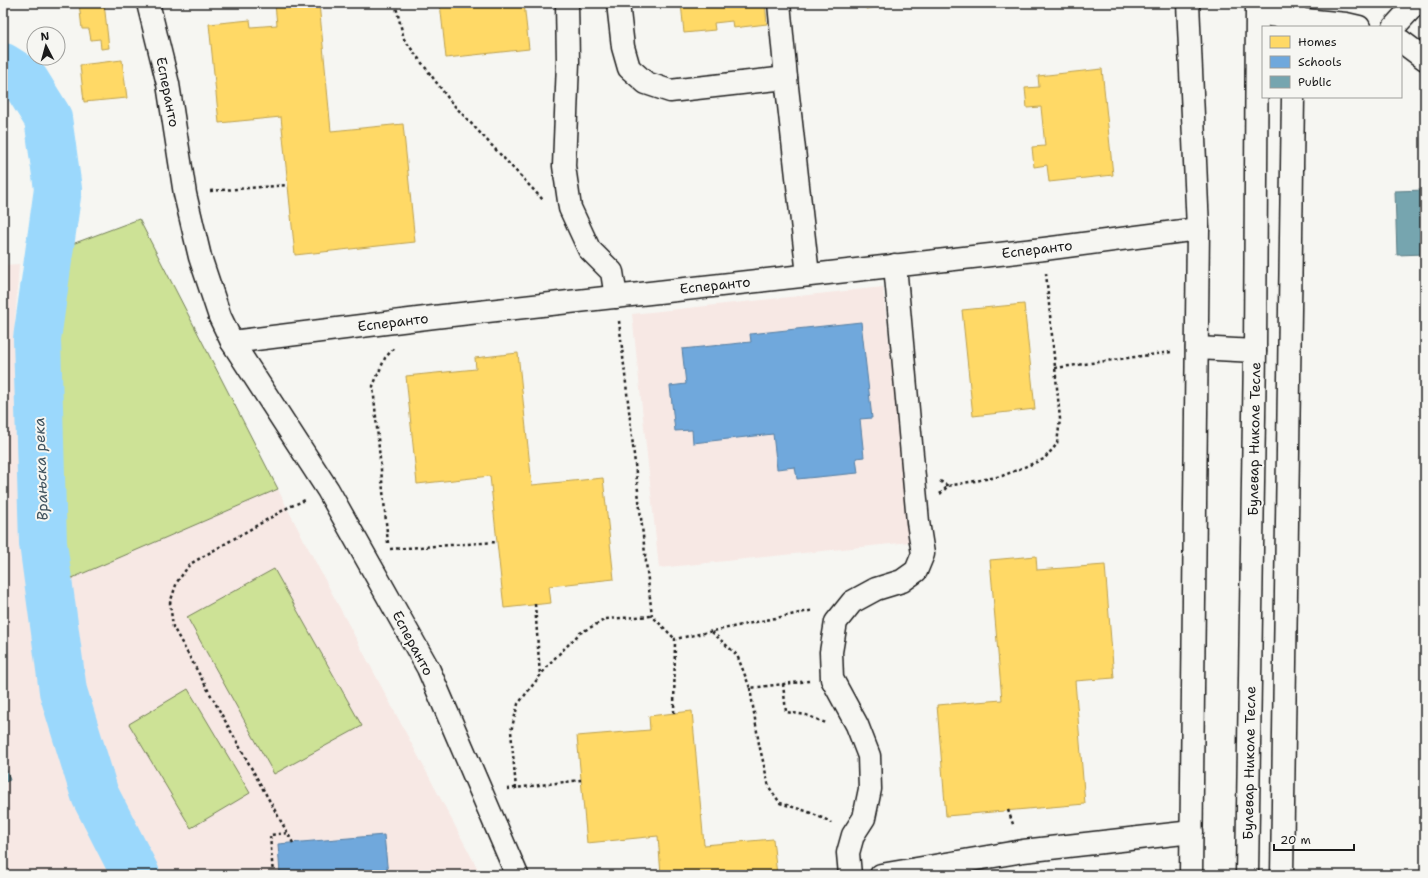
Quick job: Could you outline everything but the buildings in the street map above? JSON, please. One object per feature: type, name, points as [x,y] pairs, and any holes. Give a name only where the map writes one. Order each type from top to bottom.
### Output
[{"type":"street","name":"Есперанто","points":[[148,3],[168,84],[185,194],[200,257],[220,317],[232,342],[328,490],[428,668],[517,875]]},
{"type":"street","points":[[567,3],[568,62],[564,166],[570,208],[589,249],[612,272],[616,296]]},
{"type":"street","points":[[618,3],[623,47],[630,68],[646,83],[670,91],[786,78]]},
{"type":"street","points":[[779,3],[808,275]]},
{"type":"street","points":[[1188,3],[1198,229],[1191,875]]},
{"type":"street","points":[[1395,26],[1416,3]]},
{"type":"street","points":[[1258,8],[1294,16],[1355,26]]},
{"type":"street","name":"Булевар Николе Тесле","points":[[1247,875],[1255,351],[1258,8]]},
{"type":"street","points":[[1402,43],[1425,59]]},
{"type":"street","points":[[1282,875],[1293,98]]},
{"type":"street","name":"Есперанто","points":[[232,342],[616,296],[1044,249],[1198,229]]},
{"type":"street","points":[[850,875],[848,853],[853,835],[864,818],[869,797],[869,756],[856,725],[832,679],[831,652],[836,622],[852,602],[876,589],[902,580],[916,570],[923,554],[918,522],[895,266]]},
{"type":"street","points":[[1197,348],[1255,351]]},
{"type":"street","points":[[881,875],[1023,851],[1192,832]]},
{"type":"path","points":[[395,3],[404,39],[451,102],[546,204]]},
{"type":"path","points":[[185,194],[288,185]]},
{"type":"path","points":[[918,522],[931,502],[948,486],[1002,476],[1044,459],[1057,444],[1060,419],[1044,249]]},
{"type":"path","points":[[616,296],[652,616],[675,639],[674,713]]},
{"type":"path","points":[[395,346],[385,358],[373,386],[388,549],[497,542]]},
{"type":"path","points":[[1055,368],[1197,348]]},
{"type":"path","points":[[293,842],[174,627],[170,603],[177,582],[190,564],[287,508],[328,490]]},
{"type":"path","points":[[675,639],[852,602]]},
{"type":"path","points":[[536,604],[540,676]]},
{"type":"path","points":[[516,789],[511,731],[518,704],[550,663],[580,633],[606,619],[652,616]]},
{"type":"path","points":[[711,632],[737,655],[750,688],[759,744],[769,787],[780,802],[830,821],[841,834],[848,853]]},
{"type":"path","points":[[750,688],[832,679]]},
{"type":"path","points":[[783,684],[786,712],[806,715],[824,721],[830,726]]},
{"type":"path","points":[[481,791],[516,789],[581,780]]},
{"type":"path","points":[[273,875],[270,835],[288,833]]},
{"type":"shaded area","points":[[19,264],[14,338],[25,557],[69,785],[114,875],[3,875],[3,265]]},
{"type":"shaded area","points":[[883,287],[910,542],[659,568],[632,314]]},
{"type":"shaded area","points":[[278,489],[481,875],[153,875],[112,793],[77,685],[63,582]]},
{"type":"green space","points":[[139,219],[278,489],[63,582],[53,340],[67,246]]},
{"type":"green space","points":[[274,569],[362,726],[274,774],[187,617]]},
{"type":"green space","points":[[188,689],[250,793],[191,828],[129,724]]},
{"type":"waterway","name":"Врањска река","points":[[3,67],[25,81],[48,118],[58,189],[37,339],[43,543],[63,691],[95,795],[136,875]]}]
